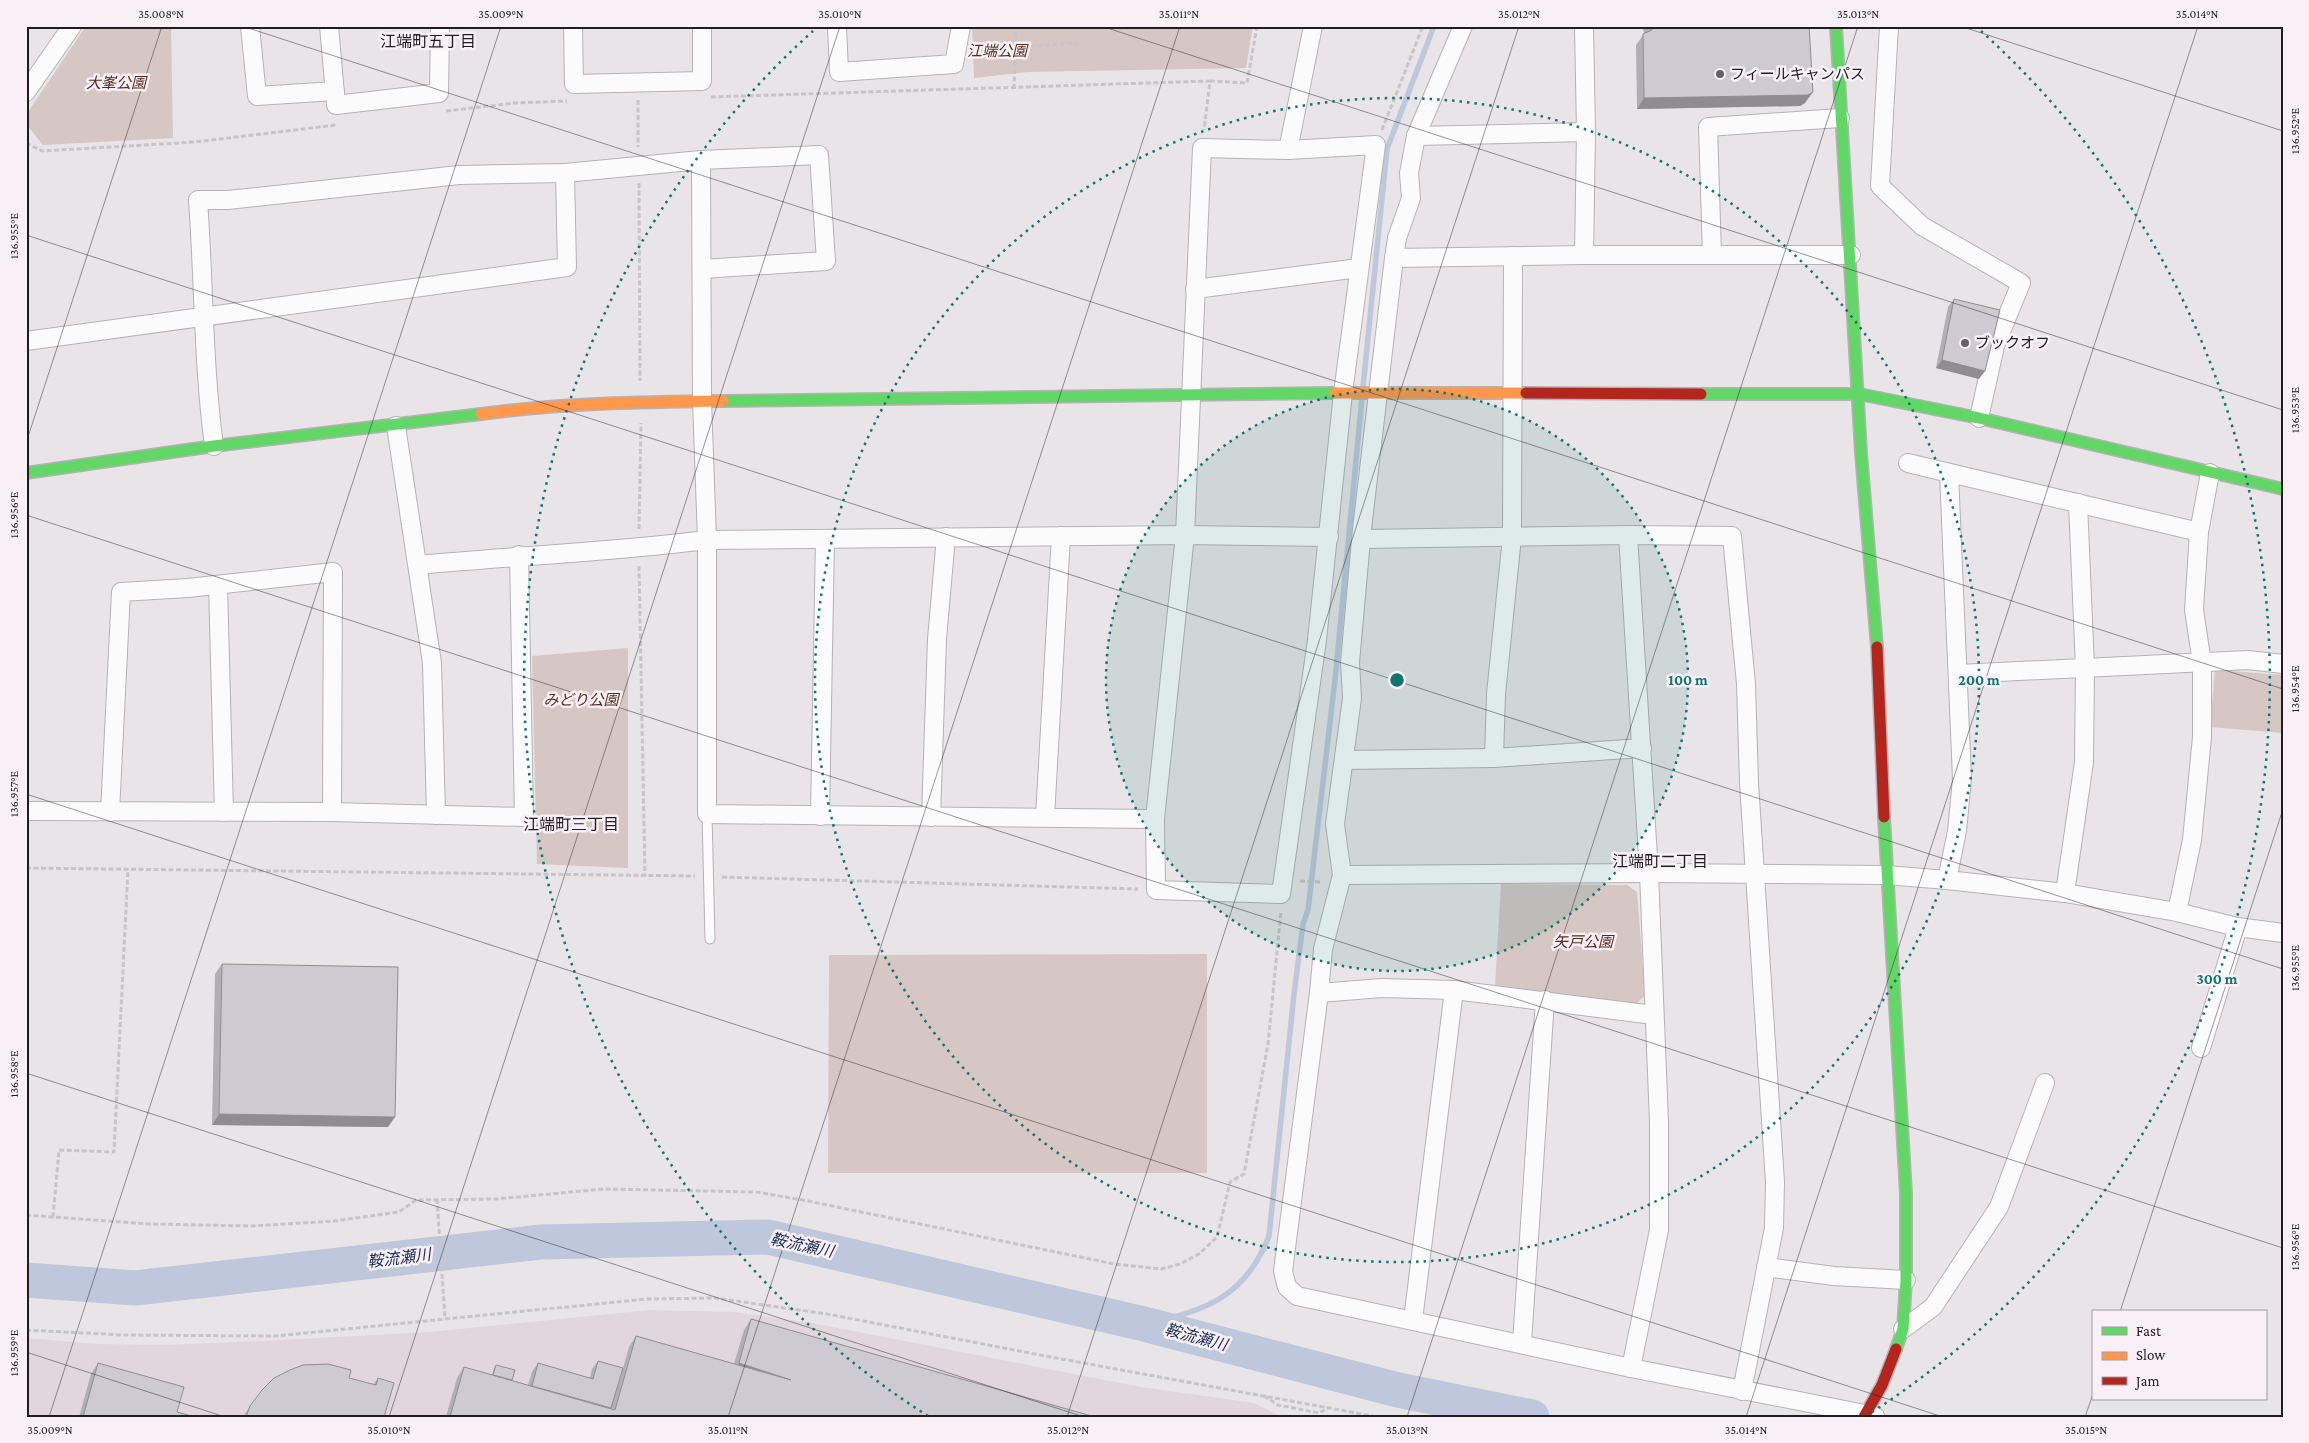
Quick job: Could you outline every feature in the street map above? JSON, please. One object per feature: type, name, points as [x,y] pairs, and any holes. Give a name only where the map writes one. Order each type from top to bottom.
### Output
[{"type":"street","points":[[26,92],[72,26]]},
{"type":"street","points":[[250,26],[257,96],[335,91]]},
{"type":"street","points":[[329,26],[336,105],[439,93],[440,26]]},
{"type":"street","points":[[573,26],[574,84],[702,81],[702,26]]},
{"type":"street","points":[[837,26],[839,72],[954,64],[961,26]]},
{"type":"street","points":[[1288,150],[1313,26]]},
{"type":"street","points":[[1463,26],[1416,136],[1409,173],[1411,198],[1397,238],[1394,258],[1377,393],[1350,662],[1352,698],[1335,824],[1335,879],[1322,949],[1319,993],[1283,1271],[1286,1287],[1297,1296],[1631,1368],[1869,1416],[1903,1329],[1906,1280],[1906,1194],[1886,876],[1878,661],[1861,453],[1851,255],[1840,118],[1836,26]]},
{"type":"street","points":[[1584,26],[1586,132],[1584,254]]},
{"type":"street","points":[[1889,26],[1880,186],[1922,226],[2021,283],[1995,346],[1979,418]]},
{"type":"street","points":[[1712,255],[1708,127],[1840,118]]},
{"type":"street","points":[[1416,136],[1586,132]]},
{"type":"street","points":[[1376,145],[1359,268],[1329,537],[1281,894],[1156,890],[1155,819],[1184,535],[1202,148],[1288,150],[1376,145]]},
{"type":"street","points":[[214,446],[209,407],[203,317],[198,200],[228,200],[459,175],[565,173],[701,160],[819,155],[826,261],[702,269]]},
{"type":"street","points":[[701,160],[702,400],[707,540],[707,814],[1155,819]]},
{"type":"street","points":[[26,342],[567,267],[565,173]]},
{"type":"street","points":[[1394,258],[1584,254],[1851,255]]},
{"type":"street","points":[[1494,758],[1496,694],[1512,537],[1513,256]]},
{"type":"street","points":[[1195,288],[1359,268]]},
{"type":"street","points":[[26,473],[214,446],[396,426],[536,407],[702,400],[1377,393],[1859,394],[1979,418],[2283,489]]},
{"type":"street","points":[[396,426],[432,663],[436,815]]},
{"type":"street","points":[[1947,880],[1957,831],[1962,778],[1958,674],[1949,473],[1908,464],[2078,503],[2199,532]]},
{"type":"street","points":[[2177,912],[2192,840],[2202,737],[2202,663],[2194,610],[2199,532],[2210,473]]},
{"type":"street","points":[[2065,893],[2084,762],[2085,668],[2078,503]]},
{"type":"street","points":[[418,565],[519,555],[639,548],[707,540],[1184,535],[1329,537]]},
{"type":"street","points":[[1362,539],[1628,535],[1732,536],[1746,684],[1754,875],[1775,1182],[1774,1228],[1742,1391]]},
{"type":"street","points":[[1628,535],[1649,873],[1659,1122],[1659,1230],[1631,1368]]},
{"type":"street","points":[[1045,817],[1061,536]]},
{"type":"street","points":[[931,817],[938,639],[946,537]]},
{"type":"street","points":[[820,816],[824,539]]},
{"type":"street","points":[[26,811],[332,812],[524,817],[519,555]]},
{"type":"street","points":[[110,812],[121,592],[218,585],[333,572],[332,812]]},
{"type":"street","points":[[218,585],[224,812]]},
{"type":"street","points":[[1958,674],[2248,660],[2283,664]]},
{"type":"street","points":[[1344,760],[1494,758],[1642,748]]},
{"type":"street","points":[[1335,879],[1649,873],[1886,876],[1947,880],[2065,893],[2177,912],[2238,927],[2283,933]]},
{"type":"street","points":[[2201,1048],[2238,927]]},
{"type":"street","points":[[1319,993],[1382,988],[1454,990],[1654,1015]]},
{"type":"street","points":[[1413,1320],[1454,990]]},
{"type":"street","points":[[1522,1343],[1545,1000]]},
{"type":"street","points":[[1903,1329],[1933,1307],[1999,1207],[2045,1083]]},
{"type":"street","points":[[1766,1267],[1834,1276],[1906,1280]]},
{"type":"lane","points":[[707,814],[710,939]]},
{"type":"path","points":[[1014,89],[1016,26]]},
{"type":"path","points":[[706,98],[1210,81],[1247,83],[1258,26]]},
{"type":"path","points":[[1376,145],[1423,26]]},
{"type":"path","points":[[1016,47],[1077,43]]},
{"type":"path","points":[[1202,148],[1210,81]]},
{"type":"path","points":[[628,100],[648,99]]},
{"type":"path","points":[[638,100],[638,147]]},
{"type":"path","points":[[436,112],[514,103],[571,101]]},
{"type":"path","points":[[26,142],[42,151],[195,142],[340,124]]},
{"type":"path","points":[[639,182],[640,382]]},
{"type":"path","points":[[641,418],[639,548],[645,876]]},
{"type":"path","points":[[26,868],[709,876],[1156,890]]},
{"type":"path","points":[[53,1217],[59,1150],[114,1152],[128,869]]},
{"type":"path","points":[[1298,880],[1335,879]]},
{"type":"path","points":[[26,1215],[149,1224],[252,1226],[334,1221],[399,1212],[416,1200],[496,1199],[604,1189],[756,1192],[1114,1264],[1161,1269],[1180,1264],[1199,1254],[1218,1236],[1230,1182],[1244,1174],[1268,1044],[1281,924],[1281,894]]},
{"type":"path","points":[[437,1199],[445,1318]]},
{"type":"path","points":[[26,1330],[123,1336],[275,1336],[646,1298],[714,1298],[827,1314],[1378,1417]]},
{"type":"path","points":[[1262,1395],[1278,1405],[1311,1412],[1319,1413],[1329,1407]]},
{"type":"shaded area","points":[[650,1310],[733,1312],[812,1323],[1141,1387],[1254,1403],[1282,1417],[26,1417],[26,1338],[96,1344],[165,1345],[262,1341],[429,1332]]},
{"type":"green space","name":"大峯公園","points":[[86,26],[171,26],[173,138],[43,145],[26,124],[26,115]]},
{"type":"green space","name":"江端公園","points":[[972,26],[1253,26],[1246,68],[1028,72],[974,78]]},
{"type":"green space","name":"みどり公園","points":[[628,648],[628,868],[537,864],[532,656]]},
{"type":"green space","points":[[2215,670],[2283,675],[2283,733],[2210,727]]},
{"type":"green space","name":"矢戸公園","points":[[1501,884],[1627,885],[1637,892],[1645,995],[1634,1006],[1495,987]]},
{"type":"green space","points":[[1207,954],[1207,1173],[828,1173],[829,955]]},
{"type":"building","name":"フィールキャンパス","points":[[1651,26],[1809,26],[1813,92],[1808,95],[1644,98],[1643,34],[1652,30]]},
{"type":"building","name":"ブックオフ","points":[[1954,299],[2000,310],[1985,371],[1942,360]]},
{"type":"building","points":[[222,964],[398,967],[395,1117],[219,1114]]},
{"type":"building","points":[[751,1319],[1095,1417],[450,1417],[464,1367],[615,1410],[636,1336],[791,1380],[739,1363]]},
{"type":"building","points":[[598,1361],[623,1368],[611,1408],[532,1386],[538,1363],[593,1379]]},
{"type":"building","points":[[98,1363],[184,1387],[177,1412],[195,1417],[83,1417]]},
{"type":"building","points":[[328,1364],[351,1370],[349,1378],[376,1385],[378,1378],[394,1383],[384,1417],[246,1417],[250,1406],[274,1378],[303,1365]]},
{"type":"building","points":[[496,1365],[515,1370],[512,1380],[493,1375]]},
{"type":"waterway","points":[[1363,387],[1387,149],[1434,26]]},
{"type":"waterway","points":[[1144,1324],[1186,1314],[1221,1298],[1248,1273],[1260,1257],[1269,1236],[1294,994],[1303,924],[1308,910],[1335,680],[1362,398]]},
{"type":"waterway","name":"鞍流瀬川","points":[[26,1280],[135,1288],[541,1242],[768,1237],[1144,1324],[1398,1390],[1532,1417]]},
{"type":"traffic: fast","points":[[1836,26],[1861,453],[1877,647]]},
{"type":"traffic: fast","points":[[723,401],[1335,393]]},
{"type":"traffic: fast","points":[[1701,394],[1859,394],[1979,418],[2283,489]]},
{"type":"traffic: fast","points":[[26,473],[214,446],[481,414]]},
{"type":"traffic: fast","points":[[1884,817],[1906,1194],[1906,1280],[1903,1329],[1896,1349]]},
{"type":"traffic: slow","points":[[1335,393],[1526,393]]},
{"type":"traffic: slow","points":[[481,414],[572,405],[723,401]]},
{"type":"traffic: jam","points":[[1526,393],[1701,394]]},
{"type":"traffic: jam","points":[[1877,647],[1884,817]]},
{"type":"traffic: jam","points":[[1864,1417],[1882,1385],[1896,1349]]},
{"type":"place","name":"フィールキャンパス","points":[[1720,74]]},
{"type":"place","name":"ブックオフ","points":[[1965,343]]},
{"type":"district","name":"江端町五丁目","points":[[428,41]]},
{"type":"district","name":"江端町三丁目","points":[[571,824]]},
{"type":"district","name":"江端町二丁目","points":[[1660,861]]}]
